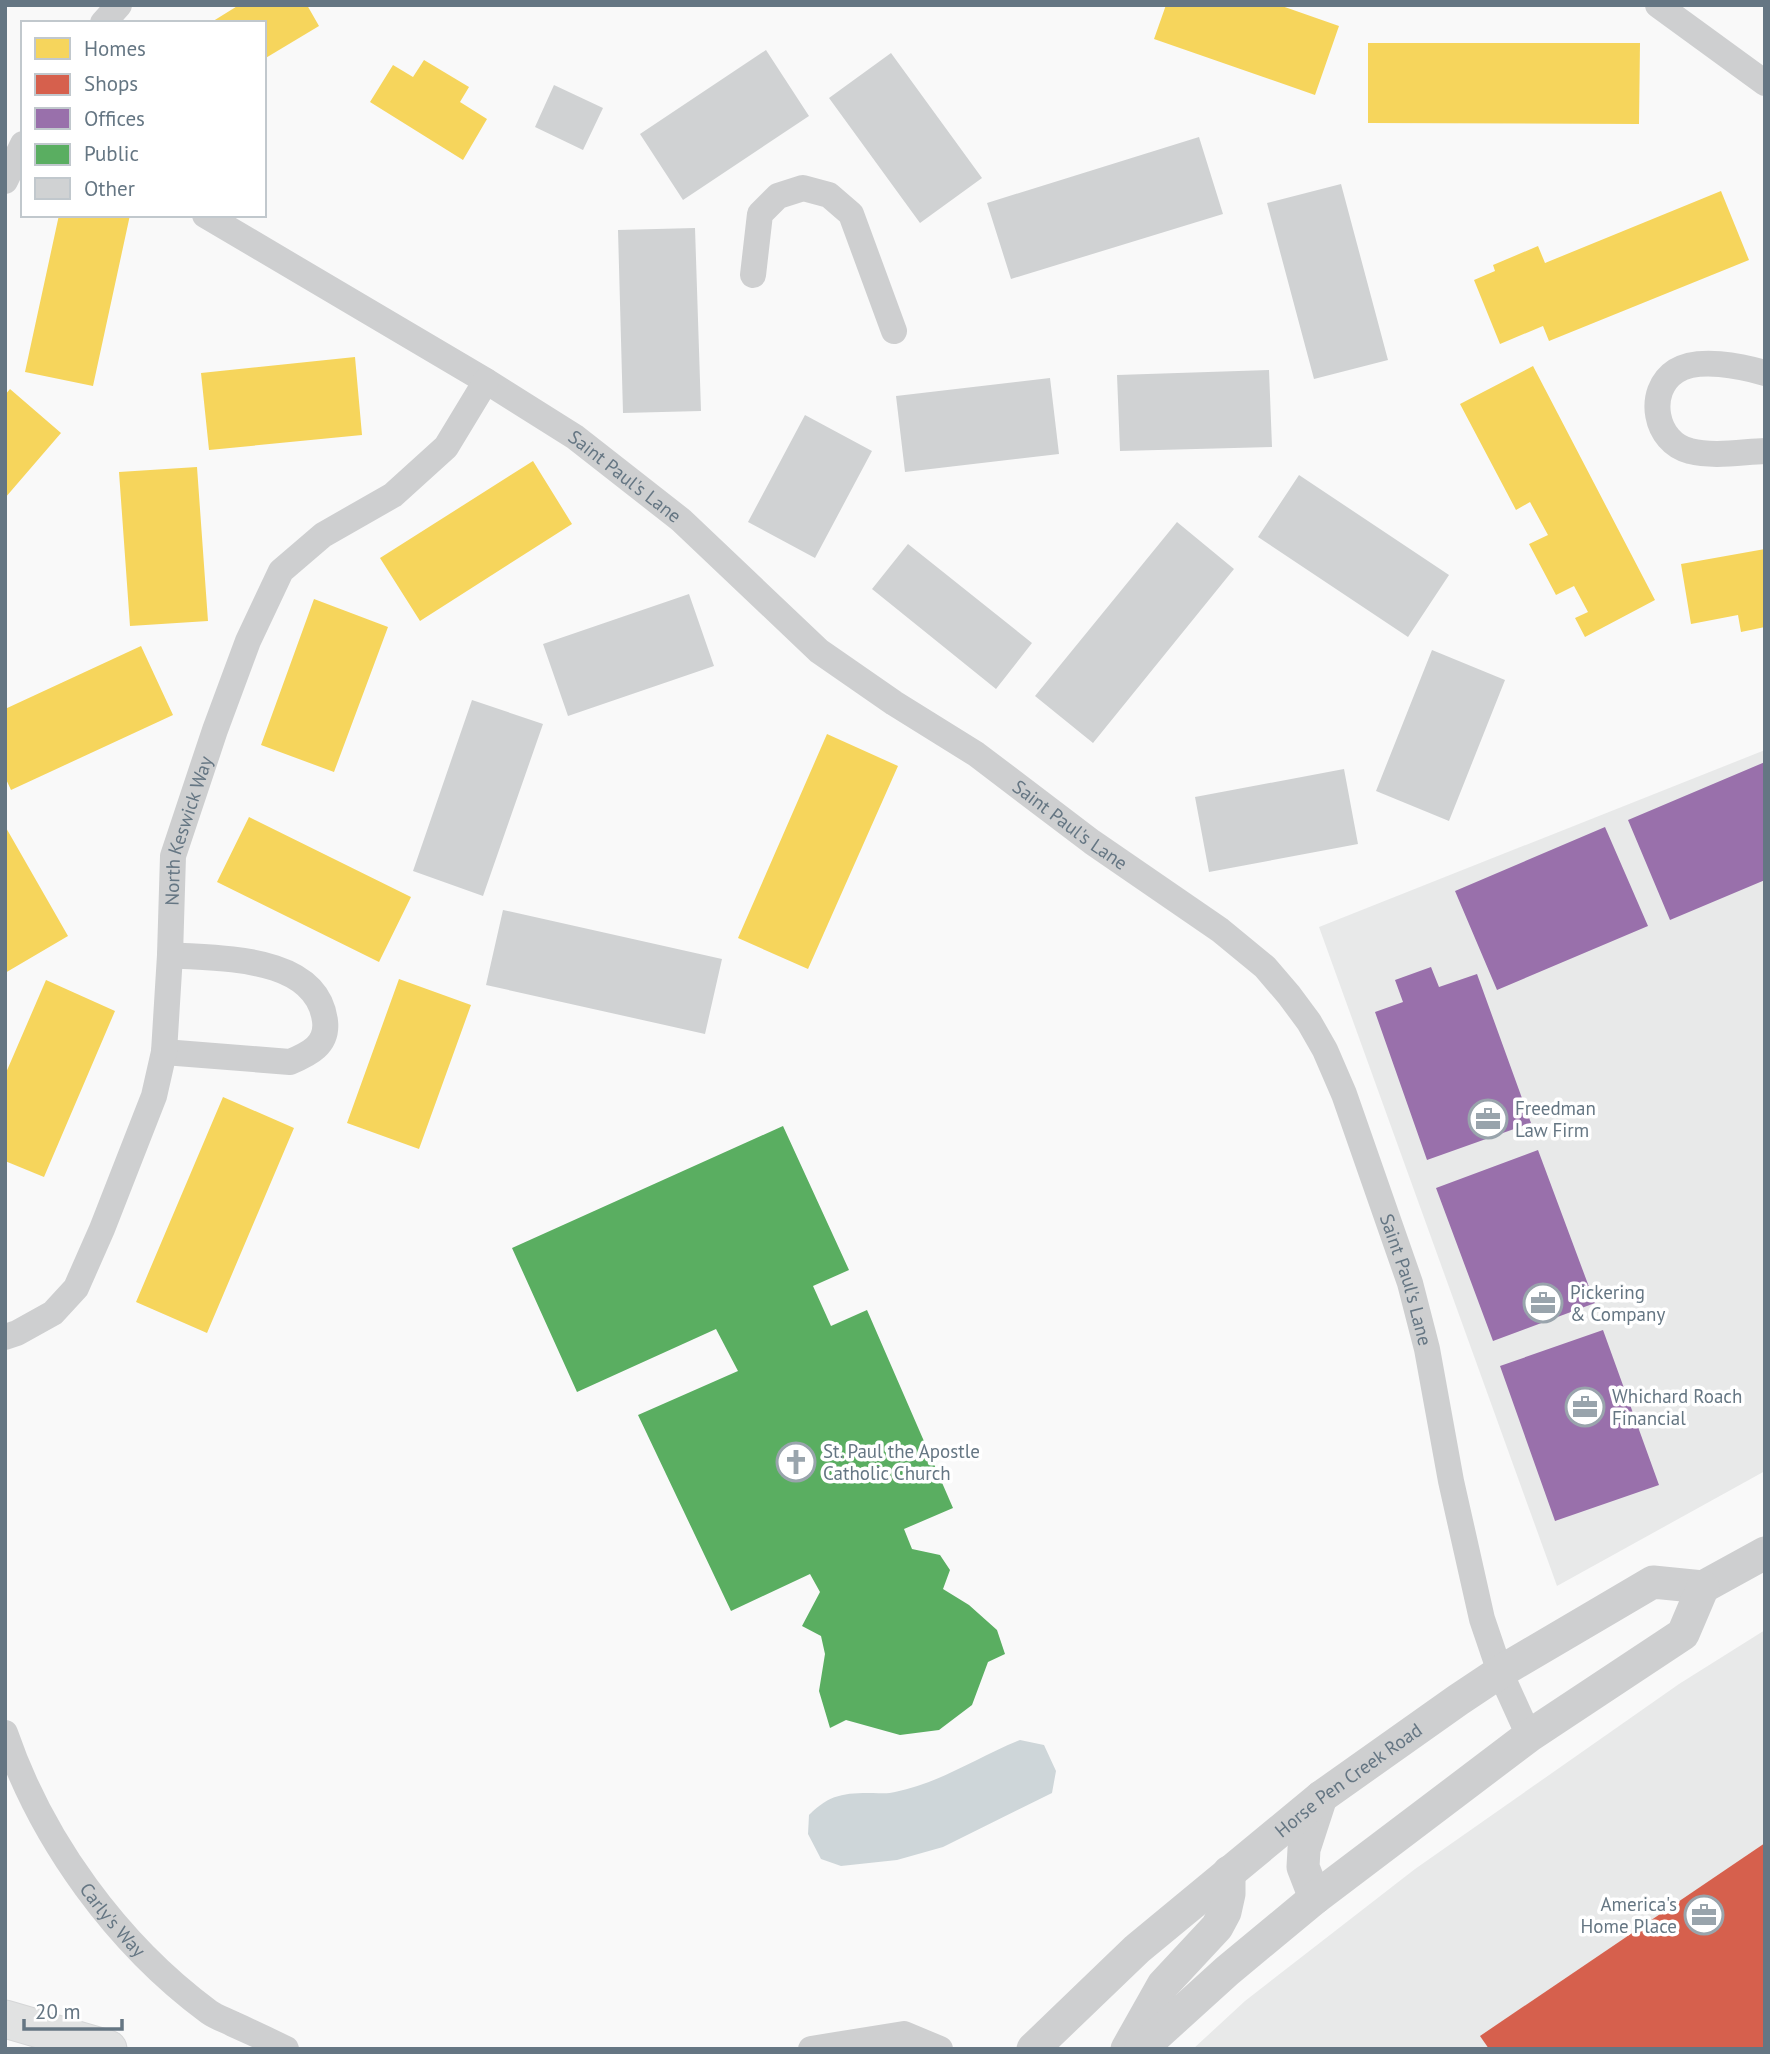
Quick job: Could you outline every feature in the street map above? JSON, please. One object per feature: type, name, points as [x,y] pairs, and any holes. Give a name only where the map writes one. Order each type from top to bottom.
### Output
[{"type":"main road","points":[[13,2021],[108,2049]]},
{"type":"street","points":[[105,21],[119,5]]},
{"type":"street","points":[[1658,5],[1765,83]]},
{"type":"street","points":[[5,181],[21,148]]},
{"type":"street","points":[[753,275],[760,214],[778,196],[803,188],[829,195],[851,214],[894,331]]},
{"type":"street","name":"Saint Paul's Lane","points":[[208,217],[486,381],[575,437],[681,520],[819,651],[975,754],[1093,842],[1220,930],[1265,967],[1309,1022],[1325,1050],[1410,1283],[1427,1349],[1451,1481],[1482,1619],[1500,1672],[1529,1736]]},
{"type":"street","points":[[1765,373],[1718,364],[1687,366],[1675,372],[1662,385],[1657,401],[1659,420],[1665,435],[1675,445],[1689,451],[1708,453],[1765,451]]},
{"type":"street","name":"North Keswick Way","points":[[5,1337],[53,1313],[76,1288],[154,1096],[164,1052],[173,856],[248,641],[281,571],[323,535],[393,495],[446,447],[486,381]]},
{"type":"street","points":[[164,1052],[290,1062],[307,1055],[321,1043],[326,1030],[318,998],[307,984],[282,970],[251,962],[170,955]]},
{"type":"street","points":[[1141,2049],[1227,1971],[1315,1898],[1529,1736],[1683,1634],[1703,1587],[1765,1553]]},
{"type":"street","name":"Horse Pen Creek Road","points":[[1033,2049],[1137,1949],[1321,1797],[1500,1672],[1653,1581],[1703,1587]]},
{"type":"street","name":"Carly's Way","points":[[5,1733],[16,1763],[46,1823],[85,1887],[146,1958],[211,2013],[286,2049]]},
{"type":"street","points":[[1315,1898],[1303,1867],[1304,1849],[1321,1797]]},
{"type":"street","points":[[1127,2049],[1163,1985],[1217,1927],[1230,1894],[1229,1872]]},
{"type":"street","points":[[811,2049],[904,2034],[940,2049]]},
{"type":"shaded area","points":[[1765,750],[1765,1471],[1557,1586],[1319,927]]},
{"type":"shaded area","points":[[1765,1630],[1765,2049],[1193,2049],[1245,2001],[1415,1869],[1679,1684]]},
{"type":"shaded area","points":[[1020,1740],[1044,1745],[1056,1771],[1052,1793],[943,1847],[897,1860],[841,1866],[821,1859],[808,1834],[809,1815],[831,1799],[846,1794],[890,1793],[912,1788]]},
{"type":"building: Homes","points":[[239,5],[307,5],[319,26],[266,58],[266,21],[213,21]]},
{"type":"building: Homes","points":[[1166,5],[1279,5],[1339,26],[1315,95],[1154,39]]},
{"type":"building: Homes","points":[[1368,43],[1640,43],[1639,124],[1368,123]]},
{"type":"building: Homes","points":[[424,60],[469,87],[460,102],[487,119],[463,160],[370,102],[393,65],[413,77]]},
{"type":"building: Homes","points":[[1721,191],[1749,260],[1549,341],[1543,326],[1500,344],[1474,280],[1495,271],[1493,265],[1538,246],[1545,263]]},
{"type":"building: Homes","points":[[59,217],[130,217],[93,386],[25,372]]},
{"type":"building: Homes","points":[[355,357],[362,435],[209,450],[201,373]]},
{"type":"building: Homes","points":[[1533,366],[1655,600],[1585,637],[1575,618],[1588,612],[1574,586],[1556,595],[1529,544],[1548,535],[1530,502],[1516,510],[1460,404]]},
{"type":"building: Homes","points":[[10,389],[61,433],[5,498],[5,395]]},
{"type":"building: Homes","points":[[533,461],[572,524],[420,621],[380,558]]},
{"type":"building: Homes","points":[[197,467],[208,621],[130,626],[119,472]]},
{"type":"building: Homes","points":[[1765,549],[1765,627],[1741,632],[1738,615],[1691,624],[1681,564]]},
{"type":"building: Homes","points":[[314,599],[388,627],[334,772],[261,745]]},
{"type":"building: Homes","points":[[141,646],[173,715],[11,790],[5,777],[5,709]]},
{"type":"building: Homes","points":[[827,734],[898,766],[808,969],[738,938]]},
{"type":"building: Homes","points":[[249,817],[411,897],[379,962],[217,882]]},
{"type":"building: Homes","points":[[5,826],[68,936],[5,973]]},
{"type":"building: Homes","points":[[399,979],[471,1005],[419,1149],[347,1123]]},
{"type":"building: Homes","points":[[46,980],[115,1011],[44,1177],[5,1161],[5,1075]]},
{"type":"building: Homes","points":[[223,1097],[294,1128],[207,1333],[136,1302]]},
{"type":"building: Shops","points":[[1765,1843],[1765,2049],[1489,2049],[1480,2036]]},
{"type":"building: Offices","points":[[1765,762],[1765,880],[1670,920],[1628,820]]},
{"type":"building: Offices","points":[[1605,827],[1648,926],[1497,990],[1455,891]]},
{"type":"building: Offices","points":[[1431,967],[1439,987],[1477,974],[1531,1123],[1427,1160],[1375,1012],[1403,1002],[1395,980]]},
{"type":"building: Offices","points":[[1538,1150],[1595,1303],[1493,1341],[1436,1188]]},
{"type":"building: Offices","points":[[1603,1330],[1659,1485],[1555,1521],[1500,1366]]},
{"type":"building: Public","name":"St. Paul the Apostle Catholic Church","points":[[783,1126],[849,1270],[813,1286],[831,1326],[867,1310],[953,1508],[904,1529],[912,1549],[940,1555],[950,1570],[943,1589],[969,1605],[997,1630],[1005,1654],[988,1662],[972,1705],[939,1730],[900,1735],[846,1720],[830,1728],[819,1691],[825,1654],[821,1636],[802,1626],[820,1592],[810,1574],[731,1611],[638,1415],[738,1371],[716,1329],[577,1392],[512,1248]]},
{"type":"building: Other","points":[[766,50],[809,116],[683,200],[640,134]]},
{"type":"building: Other","points":[[891,53],[982,178],[920,223],[829,98]]},
{"type":"building: Other","points":[[554,85],[603,108],[583,150],[535,127]]},
{"type":"building: Other","points":[[1199,137],[1223,214],[1011,279],[987,203]]},
{"type":"building: Other","points":[[1341,184],[1388,360],[1314,379],[1267,203]]},
{"type":"building: Other","points":[[695,228],[701,411],[623,413],[618,230]]},
{"type":"building: Other","points":[[1269,370],[1272,447],[1120,451],[1117,375]]},
{"type":"building: Other","points":[[1050,378],[1059,454],[905,472],[896,396]]},
{"type":"building: Other","points":[[805,415],[872,451],[815,558],[748,522]]},
{"type":"building: Other","points":[[1299,475],[1449,575],[1408,637],[1258,537]]},
{"type":"building: Other","points":[[1177,522],[1234,569],[1093,743],[1035,696]]},
{"type":"building: Other","points":[[908,544],[1032,643],[996,689],[872,589]]},
{"type":"building: Other","points":[[689,594],[714,666],[568,716],[543,644]]},
{"type":"building: Other","points":[[1432,650],[1505,680],[1449,821],[1376,791]]},
{"type":"building: Other","points":[[472,700],[543,724],[483,896],[413,871]]},
{"type":"building: Other","points":[[1344,769],[1358,844],[1209,872],[1195,797]]},
{"type":"building: Other","points":[[503,910],[722,959],[705,1034],[486,985]]},
{"type":"place","name":"Freedman Law Firm","points":[[1488,1119]]},
{"type":"place","name":"Pickering & Company","points":[[1543,1303]]},
{"type":"place","name":"Whichard Roach Financial","points":[[1585,1407]]},
{"type":"place","name":"St. Paul the Apostle Catholic Church","points":[[796,1462]]},
{"type":"place","name":"America's Home Place","points":[[1704,1915]]}]
